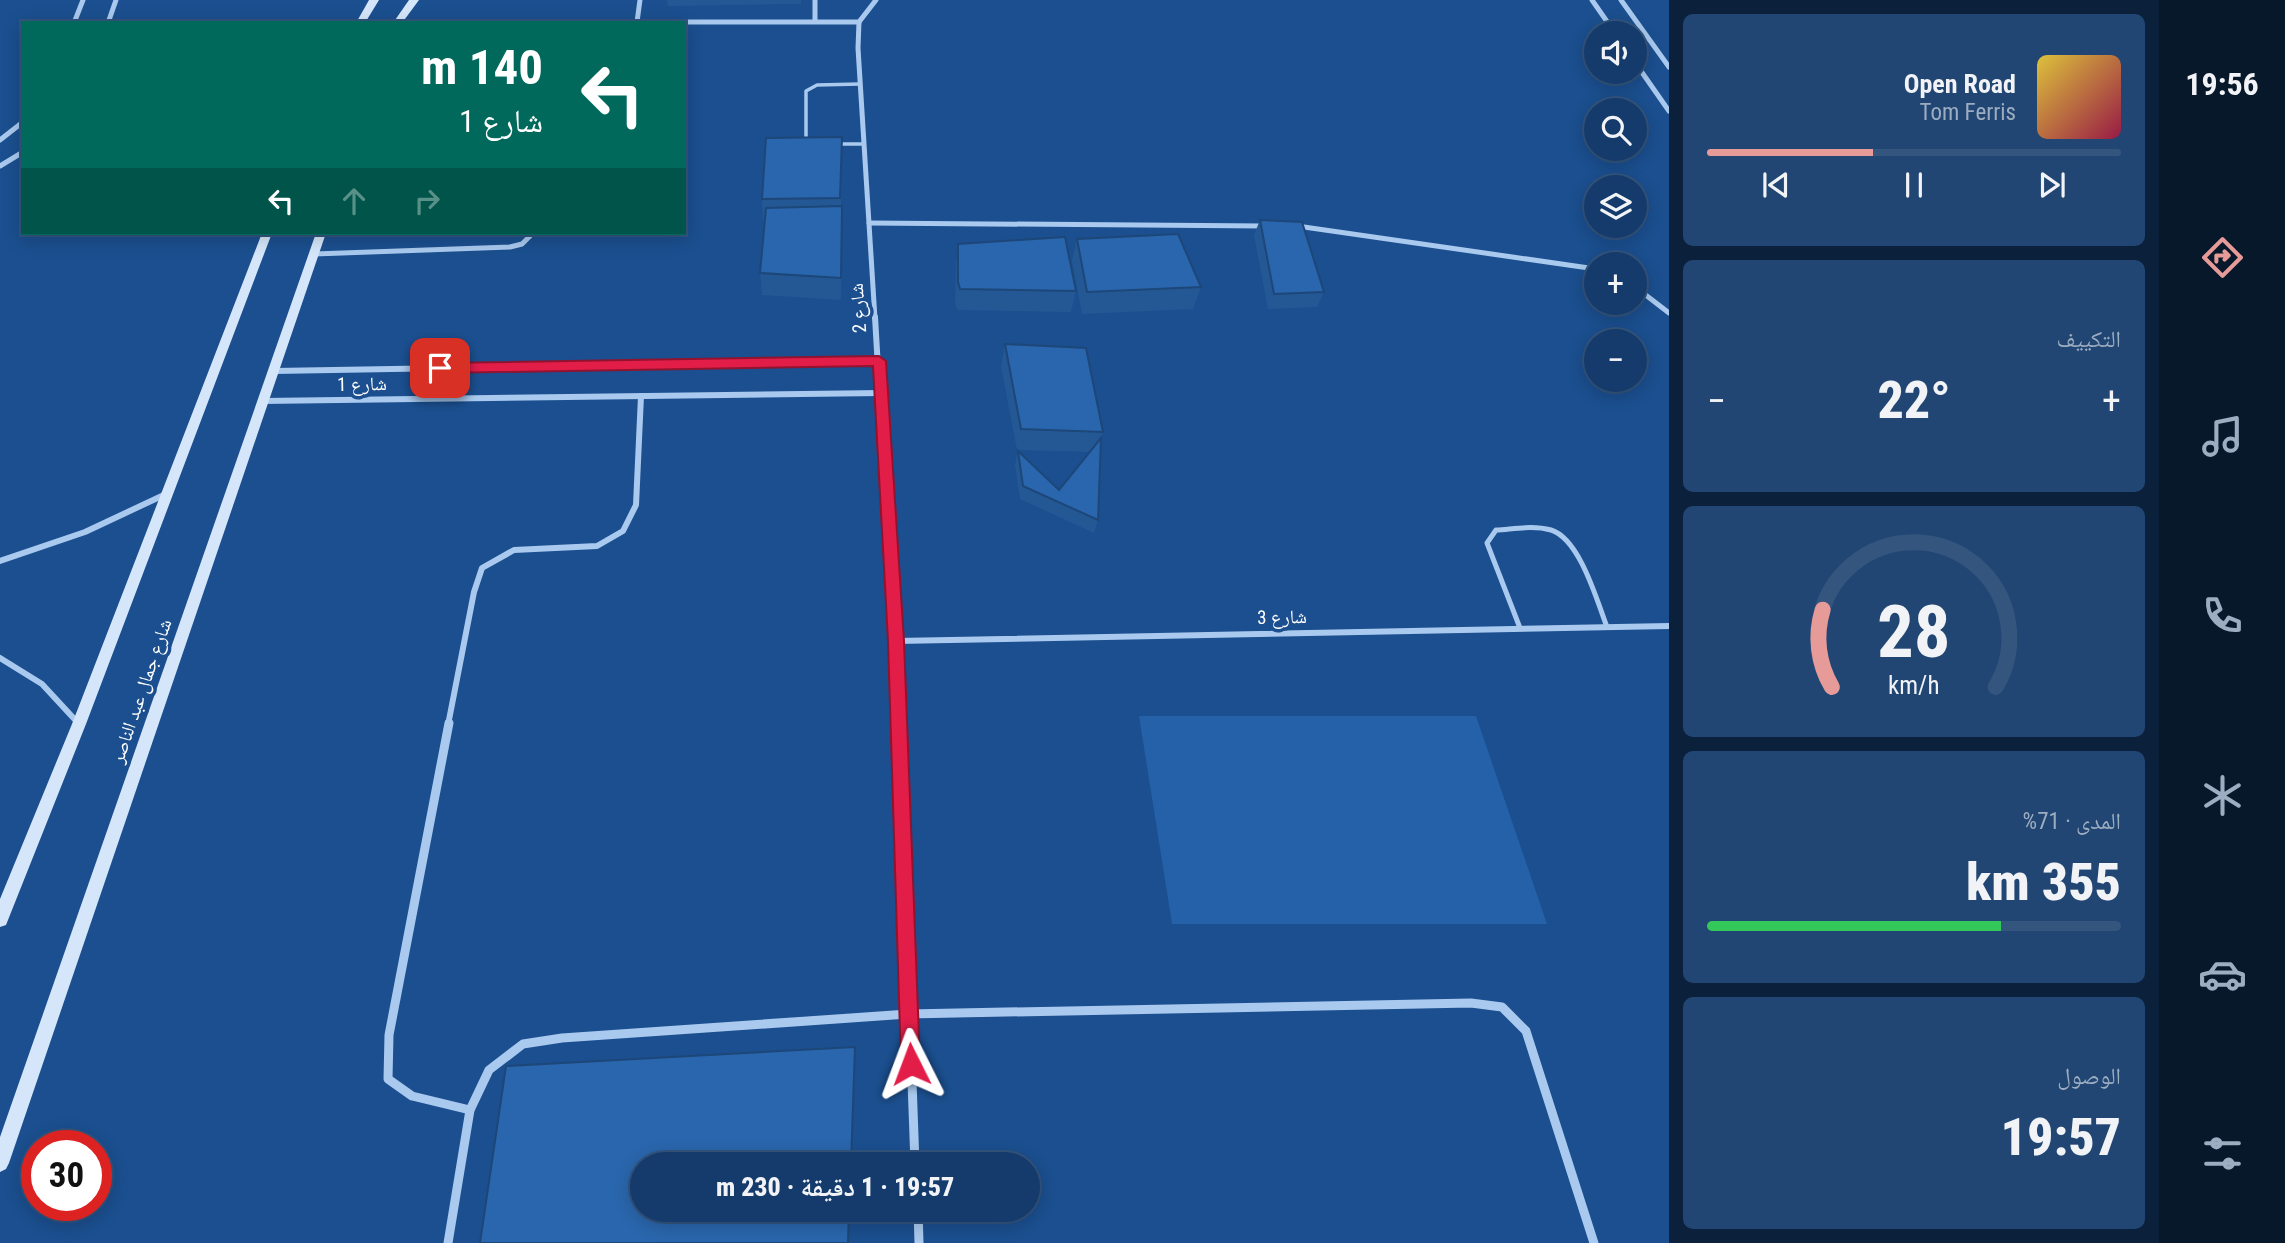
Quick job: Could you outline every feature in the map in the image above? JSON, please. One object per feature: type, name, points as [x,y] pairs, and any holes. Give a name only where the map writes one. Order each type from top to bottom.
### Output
[{"type":"main road","points":[[361,21],[374,0]]},
{"type":"main road","points":[[398,21],[414,0]]},
{"type":"main road","points":[[0,919],[79,724],[266,235]]},
{"type":"main road","name":"شارع جمال عبد الناصر","points":[[0,1163],[320,235]]},
{"type":"street","points":[[75,21],[83,0]]},
{"type":"street","points":[[109,21],[116,0]]},
{"type":"street","points":[[637,21],[640,0]]},
{"type":"street","points":[[815,0],[815,20]]},
{"type":"street","points":[[686,21],[859,22],[876,0]]},
{"type":"street","points":[[1592,0],[1607,21]]},
{"type":"street","points":[[1621,0],[1669,67]]},
{"type":"street","name":"شارع 2","points":[[859,22],[860,84],[896,641],[914,1152]]},
{"type":"street","points":[[1647,80],[1669,111]]},
{"type":"street","points":[[0,140],[21,124]]},
{"type":"street","points":[[0,166],[21,153]]},
{"type":"street","points":[[869,223],[1279,226]]},
{"type":"street","points":[[1292,226],[1584,267]]},
{"type":"street","points":[[314,254],[510,247],[522,244],[531,235]]},
{"type":"street","points":[[1647,296],[1669,313]]},
{"type":"street","name":"شارع 1","points":[[274,370],[879,361]]},
{"type":"street","name":"شارع 1","points":[[263,401],[882,393]]},
{"type":"street","points":[[470,1110],[412,1096],[388,1079],[389,1035],[474,592],[482,568],[514,550],[597,545],[623,531],[636,505],[641,396]]},
{"type":"street","points":[[0,561],[44,550],[108,525],[167,493]]},
{"type":"street","name":"شارع 3","points":[[896,641],[1669,626]]},
{"type":"street","points":[[0,658],[42,684],[79,724]]},
{"type":"street","points":[[448,1243],[470,1110],[489,1070],[523,1044],[562,1038],[908,1014],[1472,1003],[1502,1007],[1526,1031],[1594,1243]]},
{"type":"street","points":[[918,1222],[919,1243]]},
{"type":"lane","points":[[814,144],[806,138],[806,90],[817,85],[860,84]]},
{"type":"lane","points":[[831,144],[864,144]]},
{"type":"lane","points":[[1520,628],[1487,543],[1496,530],[1539,528],[1556,533],[1572,545],[1608,627]]},
{"type":"shaded area","points":[[1139,716],[1476,716],[1547,924],[1172,924]]},
{"type":"building","points":[[842,137],[840,198],[762,199],[766,138]]},
{"type":"building","points":[[842,206],[841,278],[760,273],[766,208]]},
{"type":"building","points":[[1260,220],[1302,222],[1324,292],[1274,294]]},
{"type":"building","points":[[1178,234],[1201,287],[1087,292],[1077,239]]},
{"type":"building","points":[[1065,237],[1076,291],[960,289],[958,244]]},
{"type":"building","points":[[1005,344],[1086,348],[1103,432],[1021,429]]},
{"type":"building","points":[[1101,438],[1098,520],[1023,486],[1018,451],[1059,490]]},
{"type":"building","points":[[855,1047],[851,1152],[630,1152],[630,1222],[849,1222],[848,1243],[480,1243],[506,1066]]},
{"type":"route","points":[[440,368],[879,361],[896,641],[911,1064]]}]
